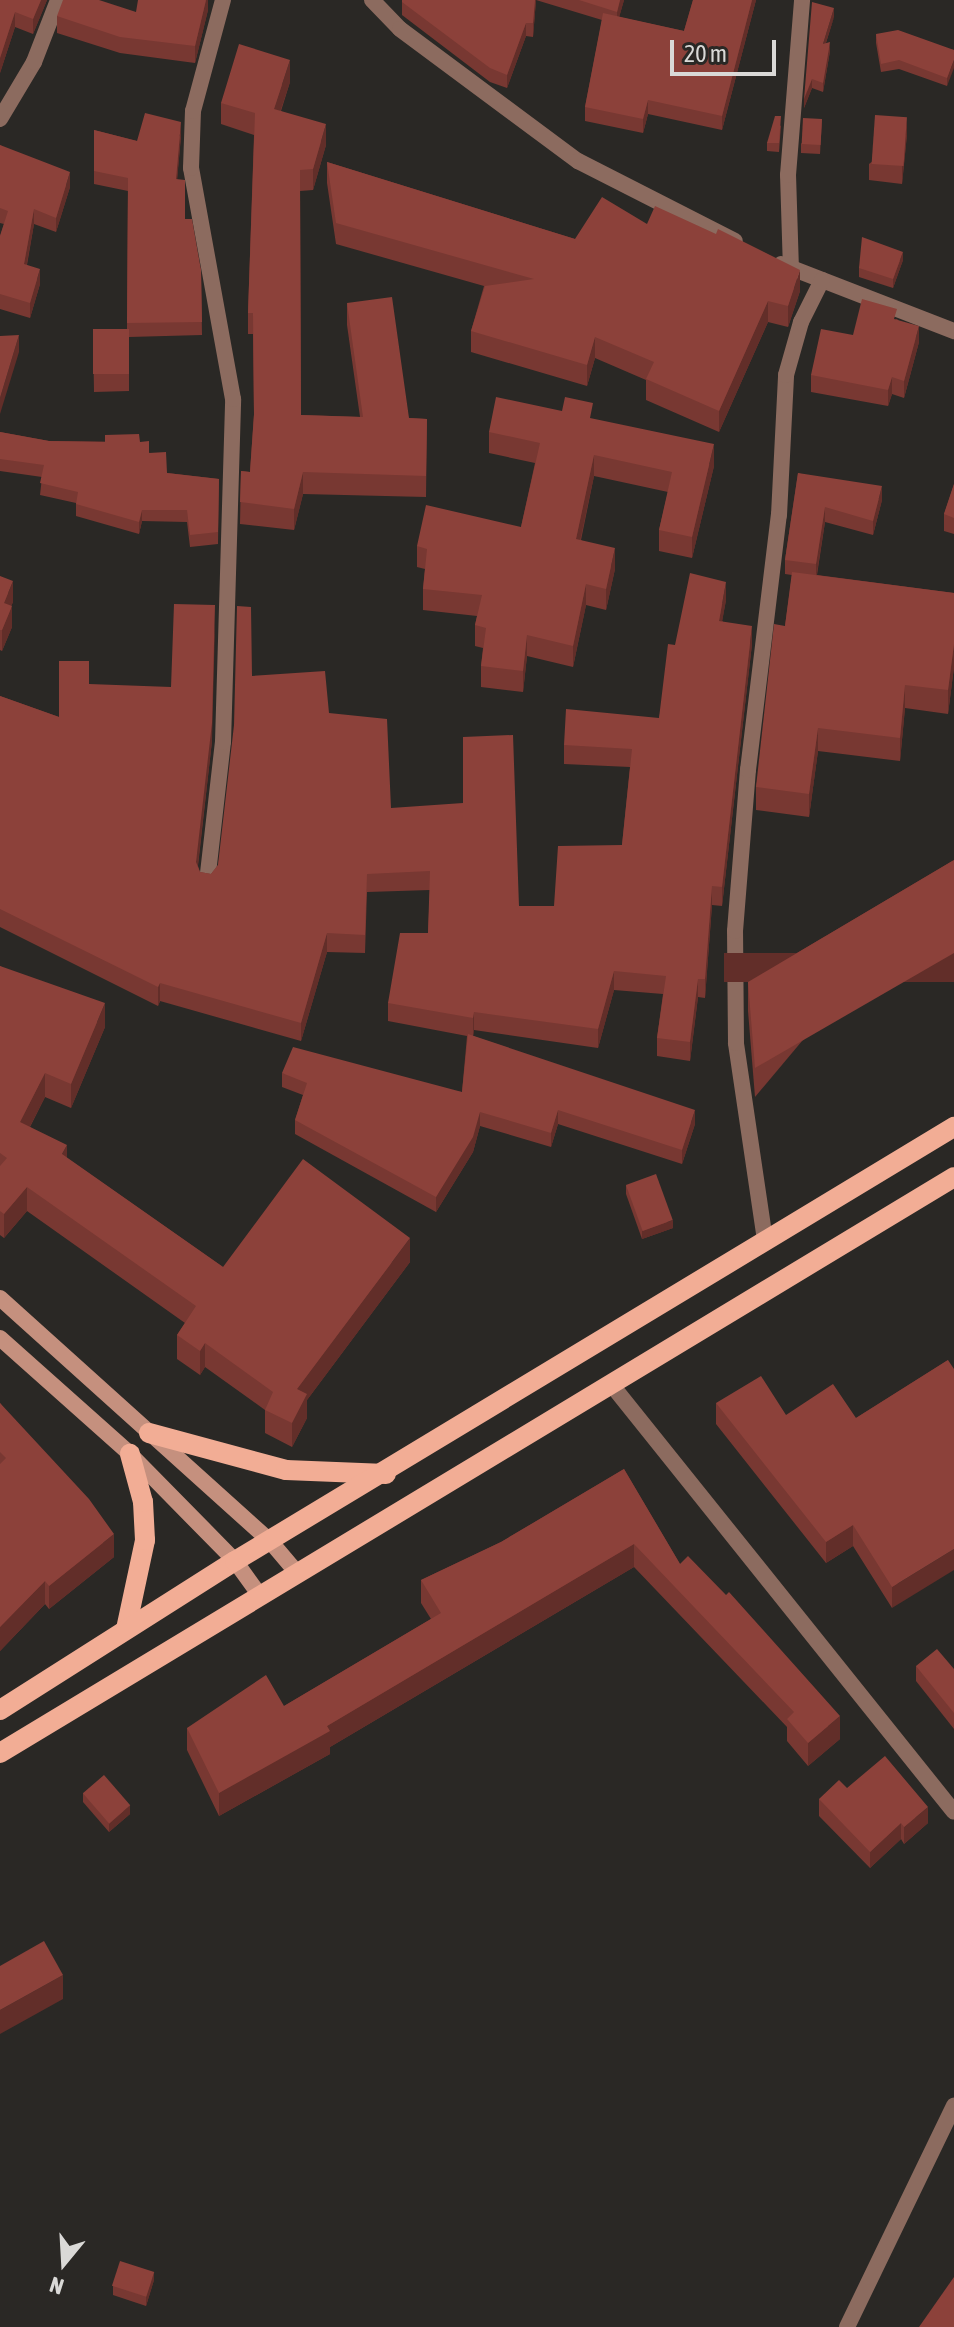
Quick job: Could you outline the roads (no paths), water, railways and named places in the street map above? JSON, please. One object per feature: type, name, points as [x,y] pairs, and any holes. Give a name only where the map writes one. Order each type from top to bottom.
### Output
[{"type":"main road","points":[[0,1710],[235,1561],[386,1474],[954,1127]]},
{"type":"main road","points":[[0,1753],[954,1177]]},
{"type":"main road","points":[[0,1298],[270,1541],[298,1574]]},
{"type":"main road","points":[[0,1338],[130,1454],[235,1561],[261,1597]]},
{"type":"main road","points":[[149,1433],[286,1470],[386,1474]]},
{"type":"main road","points":[[126,1629],[145,1540],[143,1502],[130,1454]]},
{"type":"street","points":[[0,119],[34,62],[58,0]]},
{"type":"street","points":[[207,882],[223,742],[233,399],[191,168],[193,111],[223,0]]},
{"type":"street","points":[[372,0],[400,29],[578,161],[791,270],[954,331]]},
{"type":"street","points":[[791,270],[788,175],[802,0]]},
{"type":"street","points":[[765,1240],[736,1043],[735,931],[779,515],[786,375],[801,322],[822,280]]},
{"type":"street","points":[[611,1384],[954,1812]]},
{"type":"street","points":[[847,2327],[954,2106]]}]
